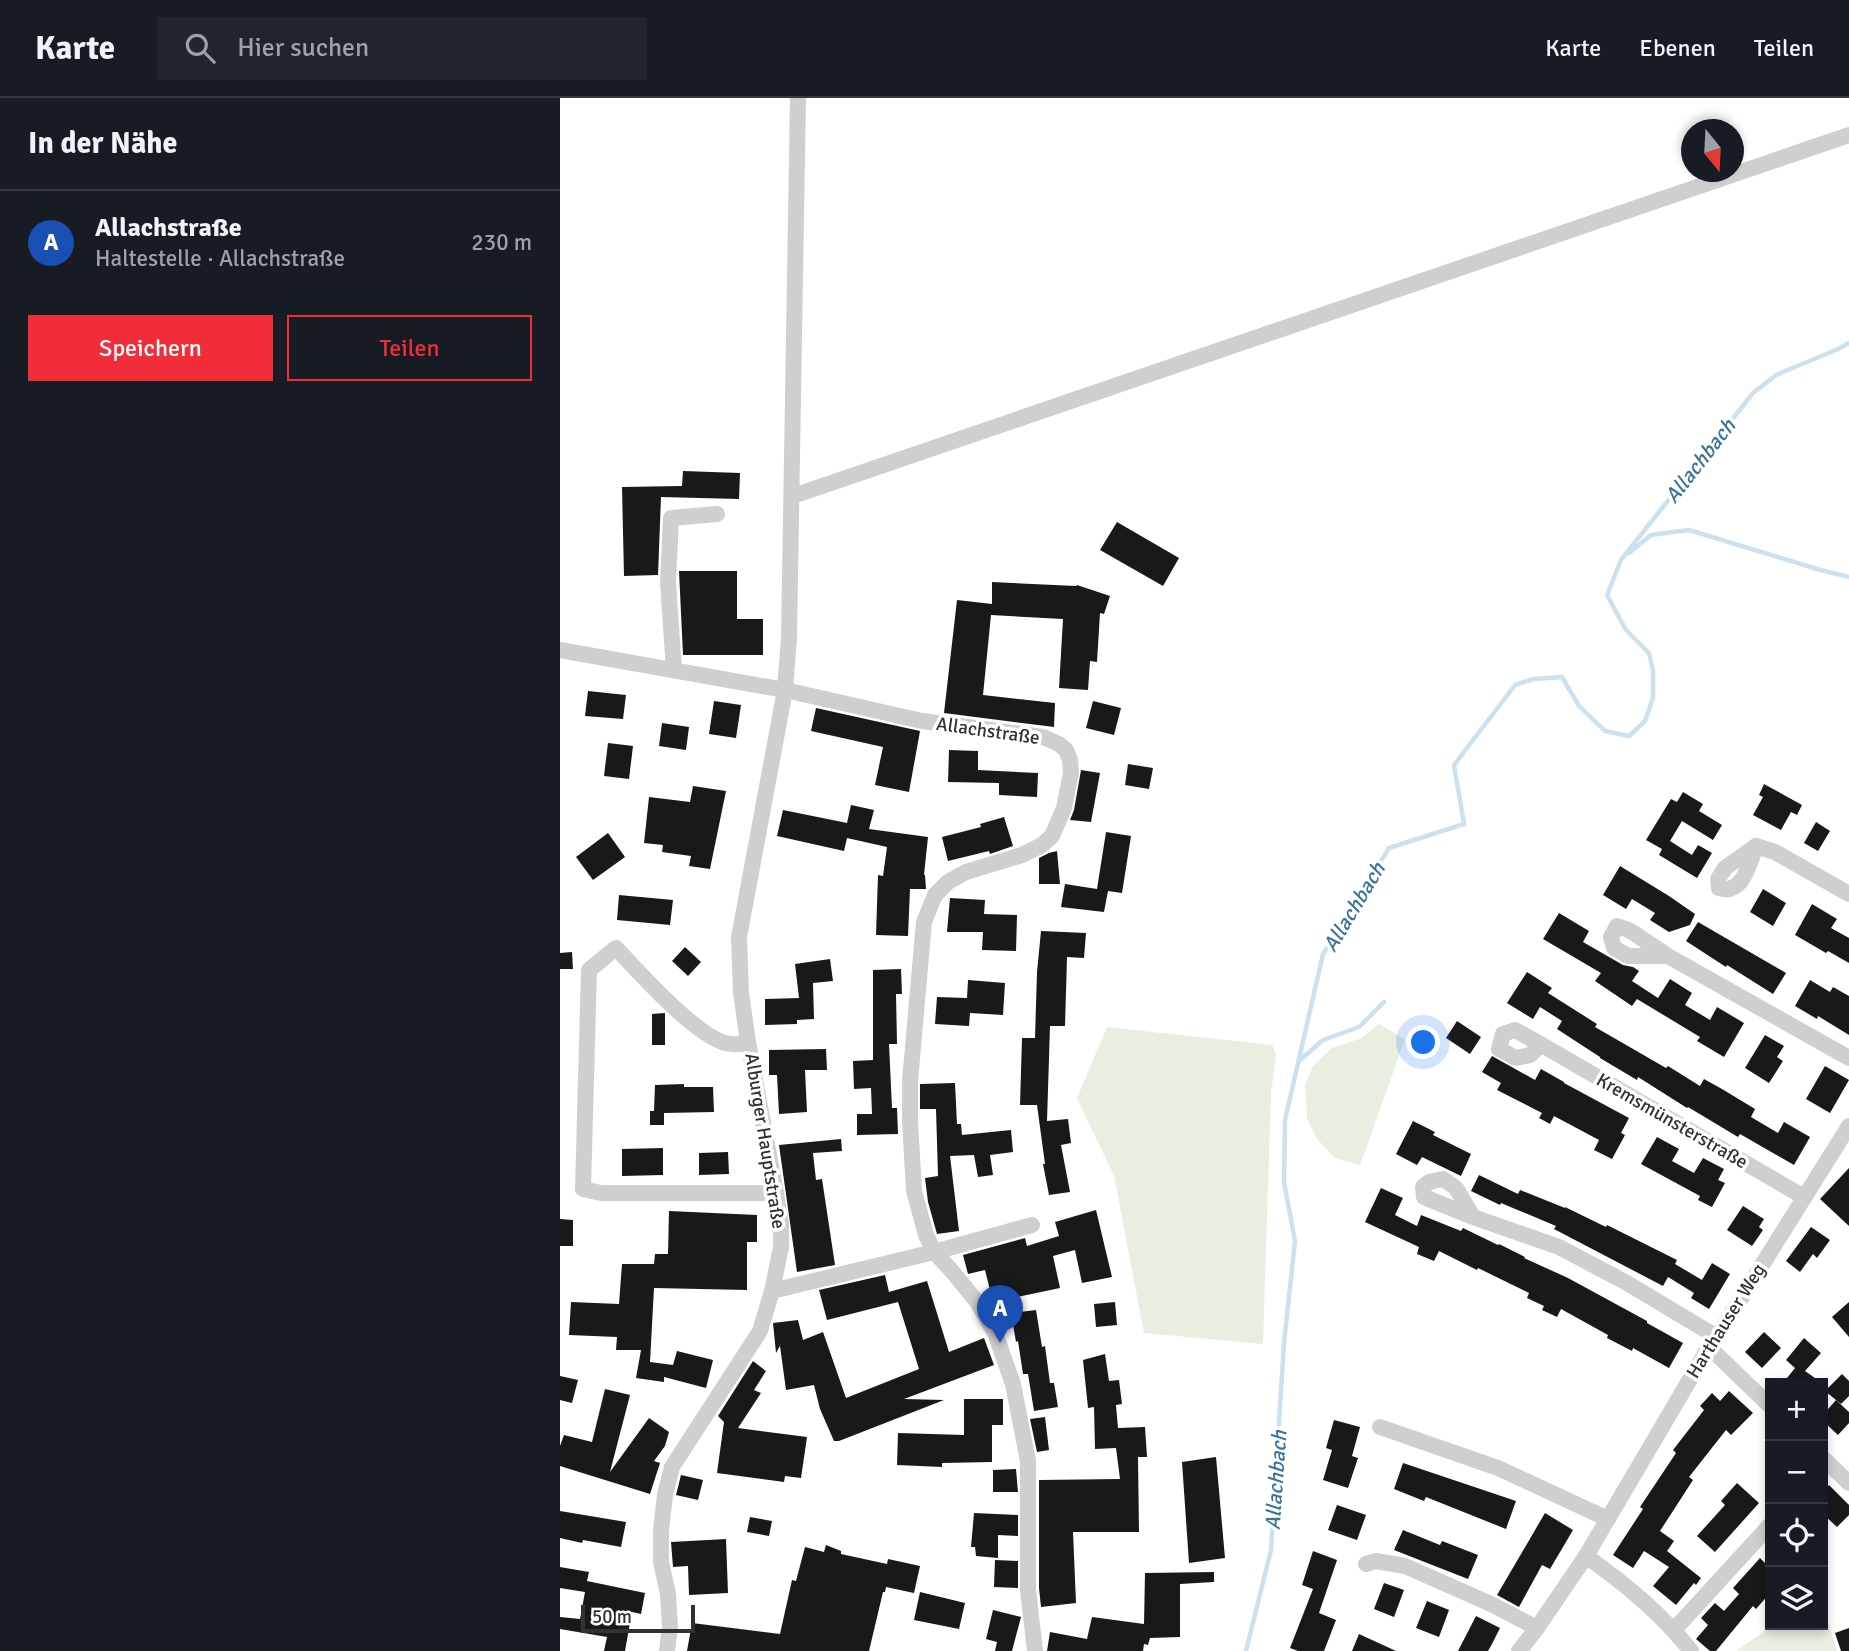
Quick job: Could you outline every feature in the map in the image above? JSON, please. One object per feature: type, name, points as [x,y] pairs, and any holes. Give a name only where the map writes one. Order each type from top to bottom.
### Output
[{"type":"street","name":"Alburger Hauptstraße","points":[[667,1651],[670,1627],[668,1594],[661,1562],[661,1530],[672,1467],[760,1331],[772,1292],[781,1247],[781,1224],[741,993],[739,937],[785,690],[789,637],[798,98]]},
{"type":"street","points":[[793,496],[1849,135]]},
{"type":"street","points":[[674,670],[668,582],[671,518],[717,514]]},
{"type":"street","points":[[560,650],[785,690]]},
{"type":"street","name":"Allachstraße","points":[[785,690],[922,721],[1043,737],[1059,744],[1066,750],[1070,760],[1065,808],[1052,836],[1042,845],[1022,855],[966,872],[948,882],[935,895],[924,922],[910,1081],[909,1121],[914,1191],[926,1236],[934,1252],[978,1303],[995,1333],[1013,1384],[1028,1461],[1028,1590],[1035,1651]]},
{"type":"street","points":[[1756,846],[1775,852],[1849,894]]},
{"type":"street","points":[[748,1042],[730,1045],[704,1032],[666,1000],[616,948],[589,970],[583,1189],[601,1193],[776,1193]]},
{"type":"street","points":[[1668,956],[1849,1058]]},
{"type":"street","name":"Kremsmünsterstraße","points":[[1541,1044],[1804,1197]]},
{"type":"street","name":"Harthauser Weg","points":[[1519,1651],[1586,1556],[1713,1342],[1849,1126]]},
{"type":"street","points":[[1473,1217],[1559,1247],[1627,1283],[1713,1342],[1765,1400]]},
{"type":"street","points":[[772,1292],[1032,1225]]},
{"type":"street","points":[[1380,1427],[1498,1468],[1608,1519]]},
{"type":"street","points":[[1828,1465],[1849,1483]]},
{"type":"street","points":[[1674,1630],[1765,1530]]},
{"type":"street","points":[[1586,1556],[1623,1582],[1674,1630],[1691,1651]]},
{"type":"street","points":[[1366,1564],[1376,1561],[1405,1566],[1491,1604],[1537,1628]]},
{"type":"green space","points":[[1379,1024],[1405,1039],[1360,1165],[1335,1158],[1317,1139],[1307,1118],[1305,1086],[1313,1066],[1332,1048],[1362,1038]]},
{"type":"green space","points":[[1107,1027],[1273,1045],[1276,1055],[1271,1093],[1263,1344],[1144,1333],[1114,1176],[1077,1098]]},
{"type":"green space","points":[[1828,1622],[1837,1651],[1736,1651],[1766,1630],[1828,1630]]},
{"type":"building","points":[[683,471],[740,473],[739,499],[661,497],[658,575],[624,576],[622,487],[682,486]]},
{"type":"building","points":[[1117,522],[1179,558],[1163,586],[1100,550]]},
{"type":"building","points":[[679,571],[737,571],[737,619],[763,619],[763,655],[683,655]]},
{"type":"building","points":[[992,582],[1077,585],[1110,596],[1104,614],[1100,613],[1097,662],[1090,661],[1088,690],[1059,688],[1063,619],[991,615],[983,695],[1055,703],[1054,727],[944,713],[957,600],[992,604]]},
{"type":"building","points":[[588,691],[626,695],[623,719],[585,716]]},
{"type":"building","points":[[714,701],[741,705],[736,738],[709,734]]},
{"type":"building","points":[[1093,701],[1121,708],[1114,735],[1086,728]]},
{"type":"building","points":[[816,708],[920,731],[909,792],[875,785],[883,747],[811,731]]},
{"type":"building","points":[[662,723],[689,727],[686,750],[659,746]]},
{"type":"building","points":[[608,743],[633,746],[629,779],[604,776]]},
{"type":"building","points":[[949,750],[978,751],[978,770],[1038,773],[1037,797],[999,795],[999,783],[948,782]]},
{"type":"building","points":[[1128,764],[1153,768],[1149,789],[1125,785]]},
{"type":"building","points":[[1081,770],[1100,773],[1091,822],[1070,820]]},
{"type":"building","points":[[1764,784],[1802,805],[1797,815],[1791,812],[1781,830],[1753,815],[1763,797],[1759,795]]},
{"type":"building","points":[[693,786],[726,791],[710,869],[689,866],[691,856],[662,852],[663,845],[644,843],[649,797],[690,802]]},
{"type":"building","points":[[1683,792],[1703,804],[1699,811],[1722,825],[1713,840],[1682,821],[1670,841],[1692,855],[1698,845],[1712,853],[1697,878],[1659,855],[1662,849],[1646,840],[1671,799],[1677,802]]},
{"type":"building","points":[[851,805],[874,810],[869,829],[928,837],[924,875],[926,889],[910,889],[908,936],[876,935],[878,875],[883,876],[887,847],[847,838],[844,851],[777,836],[783,810],[847,823]]},
{"type":"building","points":[[1004,817],[1013,846],[990,854],[989,851],[948,861],[942,837],[981,827],[980,824]]},
{"type":"building","points":[[1816,822],[1830,831],[1818,851],[1804,843]]},
{"type":"building","points":[[1106,832],[1131,836],[1122,893],[1108,891],[1104,912],[1061,907],[1065,884],[1097,889]]},
{"type":"building","points":[[608,833],[625,857],[593,880],[576,857]]},
{"type":"building","points":[[1057,851],[1060,884],[1039,884],[1039,858]]},
{"type":"building","points":[[1620,866],[1695,914],[1690,925],[1669,932],[1650,920],[1655,913],[1632,899],[1626,909],[1603,895]]},
{"type":"building","points":[[1763,889],[1786,903],[1773,926],[1750,912]]},
{"type":"building","points":[[619,895],[673,900],[670,925],[617,920]]},
{"type":"building","points":[[950,898],[985,900],[984,914],[1017,915],[1016,951],[982,950],[983,932],[947,932]]},
{"type":"building","points":[[1812,904],[1837,919],[1831,928],[1849,938],[1849,963],[1795,935]]},
{"type":"building","points":[[1559,913],[1589,931],[1583,942],[1639,971],[1632,981],[1658,998],[1670,979],[1692,993],[1685,1005],[1710,1020],[1717,1007],[1744,1023],[1724,1057],[1697,1041],[1700,1037],[1637,999],[1632,1006],[1595,981],[1601,973],[1543,939]]},
{"type":"building","points":[[1698,922],[1786,973],[1773,994],[1686,941]]},
{"type":"building","points":[[1041,931],[1086,933],[1084,958],[1067,957],[1065,1026],[1050,1026],[1047,1121],[1068,1119],[1071,1143],[1061,1145],[1070,1192],[1049,1195],[1037,1105],[1020,1105],[1022,1038],[1035,1038]]},
{"type":"building","points":[[685,947],[701,962],[688,976],[672,961]]},
{"type":"building","points":[[572,952],[573,969],[560,969],[560,953]]},
{"type":"building","points":[[830,959],[833,981],[813,983],[814,1019],[797,1020],[797,1024],[765,1025],[765,999],[799,998],[795,964]]},
{"type":"building","points":[[901,969],[902,994],[896,994],[897,1044],[889,1044],[892,1108],[897,1108],[898,1134],[857,1135],[857,1114],[872,1114],[871,1088],[854,1089],[853,1061],[873,1060],[873,970]]},
{"type":"building","points":[[1527,972],[1552,988],[1548,993],[1597,1024],[1595,1027],[1700,1086],[1704,1079],[1722,1089],[1755,1109],[1751,1117],[1778,1133],[1784,1122],[1810,1137],[1794,1165],[1740,1134],[1738,1137],[1638,1077],[1637,1080],[1600,1058],[1557,1029],[1562,1021],[1540,1007],[1533,1019],[1507,1003]]},
{"type":"building","points":[[968,980],[1005,983],[1003,1015],[970,1013],[969,1026],[935,1024],[937,997],[967,998]]},
{"type":"building","points":[[1810,980],[1830,992],[1833,987],[1849,996],[1849,1035],[1795,1006]]},
{"type":"building","points":[[665,1013],[665,1045],[652,1045],[652,1014]]},
{"type":"building","points":[[1457,1021],[1481,1037],[1470,1054],[1446,1038]]},
{"type":"building","points":[[1765,1035],[1784,1046],[1777,1057],[1783,1061],[1769,1083],[1745,1068]]},
{"type":"building","points":[[826,1049],[827,1070],[805,1070],[807,1112],[779,1114],[777,1075],[769,1075],[769,1050]]},
{"type":"building","points":[[1492,1056],[1535,1080],[1541,1069],[1629,1118],[1621,1133],[1625,1135],[1612,1159],[1594,1150],[1599,1140],[1554,1116],[1550,1124],[1539,1118],[1542,1113],[1497,1090],[1501,1083],[1482,1072]]},
{"type":"building","points":[[1825,1066],[1849,1080],[1830,1113],[1806,1099]]},
{"type":"building","points":[[955,1083],[957,1124],[961,1124],[962,1135],[1011,1130],[1013,1152],[990,1155],[993,1175],[978,1177],[974,1155],[950,1156],[959,1231],[937,1234],[925,1178],[938,1176],[936,1109],[920,1109],[920,1084]]},
{"type":"building","points":[[684,1084],[684,1087],[713,1087],[714,1112],[664,1113],[664,1125],[650,1125],[650,1111],[654,1111],[655,1085]]},
{"type":"building","points":[[1413,1121],[1435,1132],[1433,1135],[1471,1154],[1461,1176],[1422,1157],[1417,1165],[1396,1154]]},
{"type":"building","points":[[1657,1137],[1679,1149],[1672,1161],[1694,1173],[1703,1158],[1724,1169],[1718,1180],[1725,1183],[1712,1207],[1698,1200],[1700,1196],[1641,1164]]},
{"type":"building","points":[[841,1139],[842,1151],[813,1153],[816,1180],[822,1179],[835,1265],[797,1272],[779,1145]]},
{"type":"building","points":[[663,1148],[663,1175],[622,1176],[622,1149]]},
{"type":"building","points":[[728,1152],[729,1174],[699,1175],[699,1153]]},
{"type":"building","points":[[1849,1168],[1849,1226],[1820,1199]]},
{"type":"building","points":[[1479,1175],[1518,1194],[1520,1190],[1565,1207],[1606,1227],[1607,1225],[1677,1260],[1675,1264],[1702,1280],[1712,1263],[1730,1274],[1709,1309],[1691,1298],[1694,1293],[1668,1277],[1663,1286],[1554,1229],[1556,1226],[1471,1191]]},
{"type":"building","points":[[1381,1188],[1403,1198],[1395,1215],[1417,1226],[1421,1215],[1461,1231],[1463,1228],[1499,1244],[1568,1278],[1683,1343],[1669,1368],[1633,1348],[1632,1351],[1607,1338],[1608,1335],[1561,1309],[1557,1317],[1542,1310],[1544,1306],[1527,1298],[1529,1293],[1478,1268],[1477,1270],[1439,1251],[1434,1261],[1417,1254],[1419,1247],[1365,1222]]},
{"type":"building","points":[[1743,1206],[1764,1219],[1759,1227],[1763,1230],[1752,1246],[1727,1230]]},
{"type":"building","points":[[1096,1210],[1112,1277],[1082,1283],[1075,1250],[1053,1256],[1060,1288],[1008,1299],[1010,1307],[995,1310],[985,1270],[968,1274],[963,1255],[1025,1238],[1027,1246],[1059,1236],[1055,1222]]},
{"type":"building","points":[[669,1211],[757,1215],[757,1242],[747,1242],[747,1290],[654,1288],[650,1362],[673,1365],[677,1351],[713,1360],[706,1388],[664,1377],[664,1382],[636,1378],[641,1350],[616,1350],[617,1337],[569,1335],[571,1302],[619,1304],[622,1264],[654,1264],[655,1254],[668,1254]]},
{"type":"building","points":[[560,1219],[573,1220],[573,1246],[560,1246]]},
{"type":"building","points":[[1811,1227],[1830,1240],[1817,1258],[1813,1254],[1800,1272],[1786,1261]]},
{"type":"building","points":[[885,1275],[889,1292],[927,1281],[949,1352],[984,1338],[994,1365],[904,1399],[944,1400],[834,1441],[820,1409],[814,1385],[786,1390],[780,1346],[776,1353],[773,1323],[798,1320],[803,1340],[823,1332],[846,1398],[919,1369],[898,1302],[827,1320],[819,1290]]},
{"type":"building","points":[[1115,1302],[1117,1325],[1096,1327],[1094,1304]]},
{"type":"building","points":[[1849,1302],[1849,1337],[1832,1317]]},
{"type":"building","points":[[1036,1310],[1050,1383],[1054,1383],[1058,1407],[1034,1411],[1028,1374],[1023,1374],[1011,1313]]},
{"type":"building","points":[[1764,1332],[1781,1348],[1762,1368],[1745,1352]]},
{"type":"building","points":[[1804,1338],[1821,1353],[1805,1371],[1815,1378],[1787,1378],[1795,1368],[1786,1360]]},
{"type":"building","points":[[1105,1354],[1109,1381],[1119,1380],[1122,1404],[1116,1405],[1118,1428],[1145,1427],[1147,1457],[1138,1457],[1139,1532],[1073,1532],[1076,1603],[1041,1607],[1039,1480],[1120,1479],[1116,1448],[1095,1449],[1094,1407],[1088,1408],[1083,1360]]},
{"type":"building","points":[[753,1361],[766,1371],[754,1390],[761,1393],[738,1428],[807,1437],[801,1478],[785,1476],[784,1482],[717,1473],[724,1422],[718,1416]]},
{"type":"building","points":[[1842,1374],[1849,1381],[1849,1396],[1841,1404],[1828,1393],[1828,1388]]},
{"type":"building","points":[[560,1376],[578,1380],[572,1403],[560,1400]]},
{"type":"building","points":[[605,1389],[630,1395],[610,1472],[649,1418],[669,1432],[665,1446],[654,1461],[660,1463],[650,1494],[560,1466],[560,1446],[564,1435],[592,1442]]},
{"type":"building","points":[[1729,1391],[1753,1413],[1731,1435],[1726,1430],[1689,1477],[1693,1480],[1660,1531],[1674,1541],[1667,1551],[1701,1578],[1676,1605],[1653,1586],[1669,1567],[1644,1551],[1633,1568],[1613,1555],[1643,1509],[1640,1507],[1676,1453],[1673,1450],[1704,1410],[1700,1406],[1712,1393],[1720,1401]]},
{"type":"building","points":[[964,1399],[1003,1399],[1003,1425],[992,1425],[992,1462],[942,1463],[942,1467],[897,1465],[898,1433],[964,1435]]},
{"type":"building","points":[[1836,1400],[1849,1412],[1849,1423],[1838,1435],[1828,1426],[1828,1409]]},
{"type":"building","points":[[1045,1417],[1049,1450],[1037,1452],[1030,1419]]},
{"type":"building","points":[[1334,1420],[1360,1427],[1352,1456],[1358,1458],[1348,1488],[1323,1480],[1332,1450],[1326,1448]]},
{"type":"building","points":[[1216,1457],[1225,1558],[1189,1563],[1182,1462]]},
{"type":"building","points":[[1403,1463],[1516,1501],[1506,1529],[1426,1497],[1424,1501],[1394,1489]]},
{"type":"building","points":[[1016,1469],[1018,1492],[993,1492],[993,1470]]},
{"type":"building","points":[[681,1475],[703,1480],[698,1500],[676,1495]]},
{"type":"building","points":[[1737,1483],[1759,1503],[1715,1552],[1697,1536],[1725,1505],[1721,1501]]},
{"type":"building","points":[[1828,1486],[1849,1505],[1849,1515],[1837,1527],[1828,1519]]},
{"type":"building","points":[[1337,1505],[1366,1515],[1357,1540],[1328,1530]]},
{"type":"building","points":[[560,1511],[626,1522],[621,1547],[560,1538]]},
{"type":"building","points":[[974,1513],[1018,1515],[1018,1536],[998,1535],[998,1558],[976,1556],[975,1547],[971,1547]]},
{"type":"building","points":[[1545,1513],[1573,1530],[1550,1569],[1542,1565],[1519,1607],[1497,1595]]},
{"type":"building","points":[[750,1517],[772,1521],[769,1536],[747,1532]]},
{"type":"building","points":[[1403,1530],[1440,1545],[1442,1541],[1478,1555],[1468,1579],[1394,1550]]},
{"type":"building","points":[[726,1539],[728,1593],[689,1595],[688,1566],[673,1567],[671,1542]]},
{"type":"building","points":[[826,1545],[841,1551],[841,1554],[887,1564],[888,1559],[920,1566],[914,1593],[886,1587],[883,1592],[869,1651],[687,1651],[692,1623],[780,1634],[792,1580],[796,1581],[805,1547],[824,1552]]},
{"type":"building","points":[[1313,1551],[1337,1560],[1319,1613],[1336,1620],[1324,1651],[1298,1651],[1290,1648],[1313,1589],[1302,1585]]},
{"type":"building","points":[[1760,1558],[1765,1563],[1765,1599],[1756,1609],[1753,1606],[1716,1651],[1710,1651],[1696,1639],[1708,1625],[1701,1618],[1715,1603],[1724,1611],[1739,1594],[1733,1588]]},
{"type":"building","points":[[995,1560],[1018,1561],[1018,1588],[994,1587]]},
{"type":"building","points":[[560,1567],[589,1572],[587,1581],[645,1593],[641,1614],[632,1612],[625,1651],[604,1651],[607,1637],[560,1629],[560,1617],[580,1619],[585,1592],[560,1588]]},
{"type":"building","points":[[1214,1572],[1214,1582],[1180,1584],[1180,1637],[1150,1638],[1148,1645],[1144,1644],[1143,1651],[1047,1651],[1050,1632],[1087,1639],[1092,1617],[1144,1624],[1145,1573]]},
{"type":"building","points":[[1384,1583],[1404,1590],[1394,1617],[1374,1609]]},
{"type":"building","points":[[920,1592],[965,1603],[959,1629],[914,1620]]},
{"type":"building","points":[[1427,1601],[1449,1610],[1439,1637],[1416,1628]]},
{"type":"building","points":[[993,1610],[1021,1617],[1012,1651],[995,1651],[997,1642],[986,1639]]},
{"type":"building","points":[[1476,1616],[1500,1628],[1492,1644],[1488,1651],[1458,1651]]},
{"type":"building","points":[[1849,1628],[1849,1651],[1841,1651],[1835,1633]]},
{"type":"building","points":[[1359,1634],[1396,1651],[1352,1651]]},
{"type":"waterway","name":"Allachbach","points":[[1246,1651],[1271,1550],[1284,1343],[1295,1241],[1284,1182],[1285,1120],[1323,954],[1389,848],[1464,824],[1454,765],[1515,685],[1533,679],[1562,677],[1579,706],[1605,731],[1629,736],[1645,721],[1653,698],[1653,671],[1649,653],[1626,630],[1607,595],[1621,560],[1753,393],[1776,375],[1849,343]]},
{"type":"waterway","points":[[1629,553],[1651,535],[1689,530],[1849,577]]},
{"type":"waterway","points":[[1299,1061],[1323,1040],[1359,1027],[1384,1002]]},
{"type":"place","name":"Allachstraße","points":[[1000,1343]]}]
